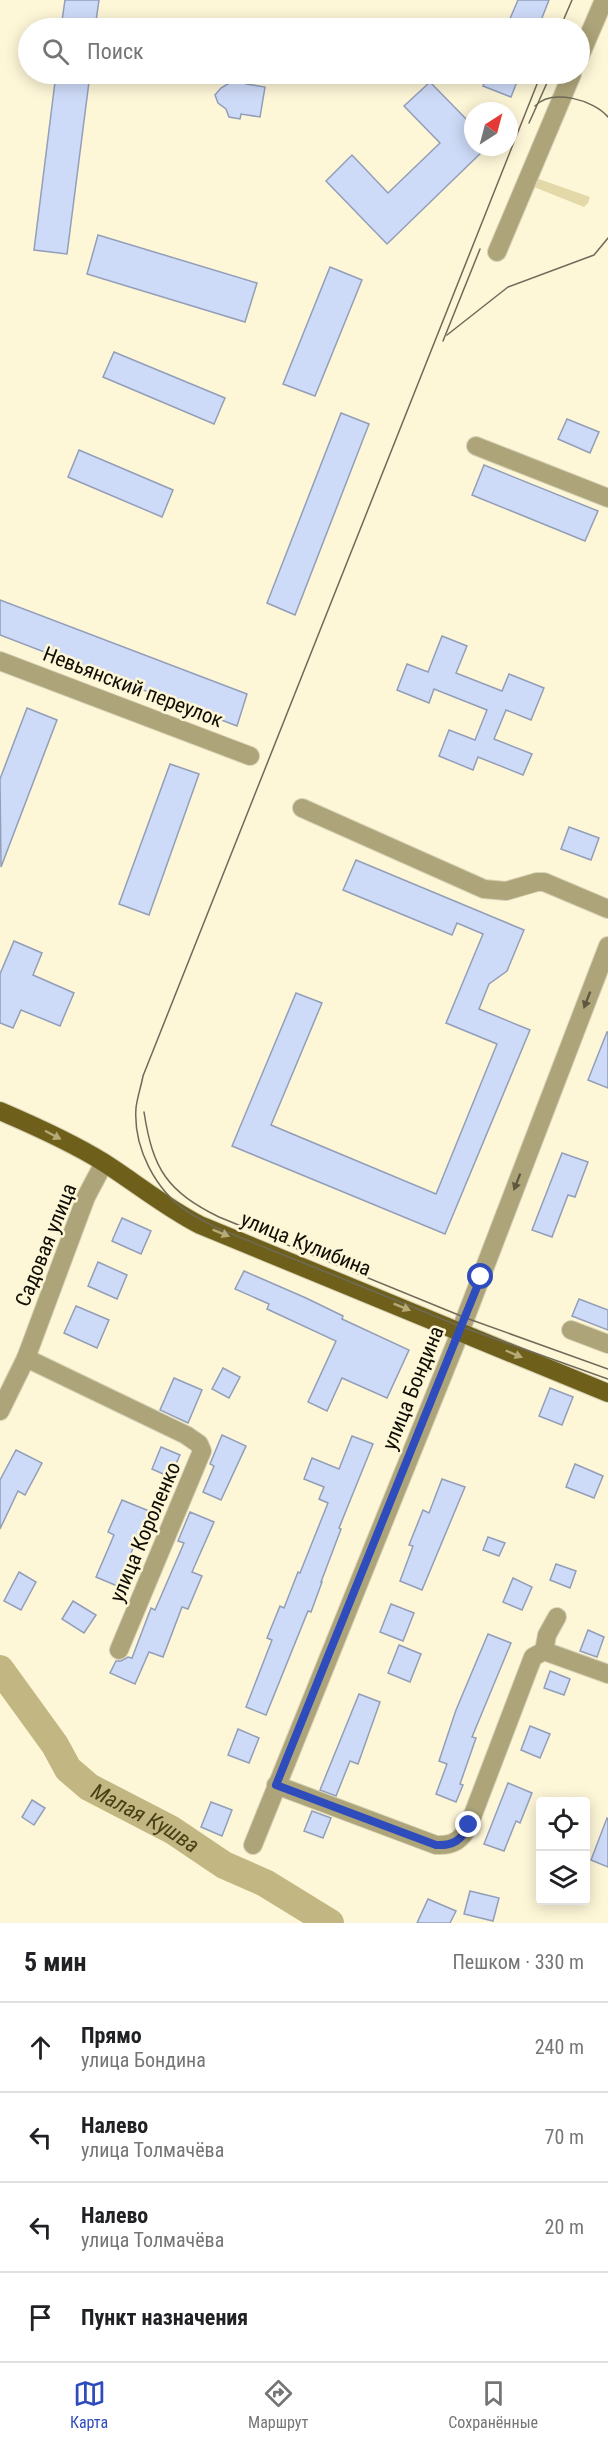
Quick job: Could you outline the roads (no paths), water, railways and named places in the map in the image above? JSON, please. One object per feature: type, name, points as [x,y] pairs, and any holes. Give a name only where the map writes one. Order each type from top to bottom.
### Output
[{"type":"main road","name":"улица Кулибина","points":[[0,1111],[45,1131],[104,1163],[170,1209],[200,1225],[608,1392]]},
{"type":"street","points":[[590,31],[604,0]]},
{"type":"street","points":[[497,252],[568,84]]},
{"type":"street","points":[[476,446],[608,498]]},
{"type":"street","name":"Невьянский переулок","points":[[0,661],[250,756]]},
{"type":"street","points":[[302,808],[484,889],[506,891],[544,882],[608,909]]},
{"type":"street","name":"улица Бондина","points":[[253,1845],[460,1331],[608,945]]},
{"type":"street","name":"Садовая улица","points":[[0,1411],[26,1358],[86,1197],[104,1163]]},
{"type":"street","points":[[571,1330],[608,1344]]},
{"type":"street","name":"улица Короленко","points":[[26,1358],[186,1436],[199,1444],[202,1451],[119,1650]]},
{"type":"street","points":[[544,1651],[547,1635],[557,1617]]},
{"type":"street","points":[[276,1785],[436,1845],[448,1845],[459,1840],[469,1825],[531,1661],[538,1652],[544,1651],[608,1674]]},
{"type":"waterway","name":"Малая Кушва","points":[[0,1669],[55,1745],[68,1769],[89,1787],[172,1830],[224,1865],[265,1883],[330,1923]]},
{"type":"tram line","points":[[564,18],[572,0]]},
{"type":"tram line","points":[[537,84],[143,1076],[137,1104],[136,1123],[143,1153],[166,1193],[188,1212],[217,1228],[462,1327],[608,1379]]},
{"type":"tram line","points":[[529,123],[547,84]]},
{"type":"tram line","points":[[535,106],[552,98],[573,98],[593,106],[608,117]]},
{"type":"tram line","points":[[447,335],[508,287],[594,255],[608,238]]},
{"type":"tram line","points":[[443,341],[480,249]]},
{"type":"tram line","points":[[144,1112],[152,1149],[165,1176],[187,1198],[219,1217],[466,1318],[608,1369]]}]
